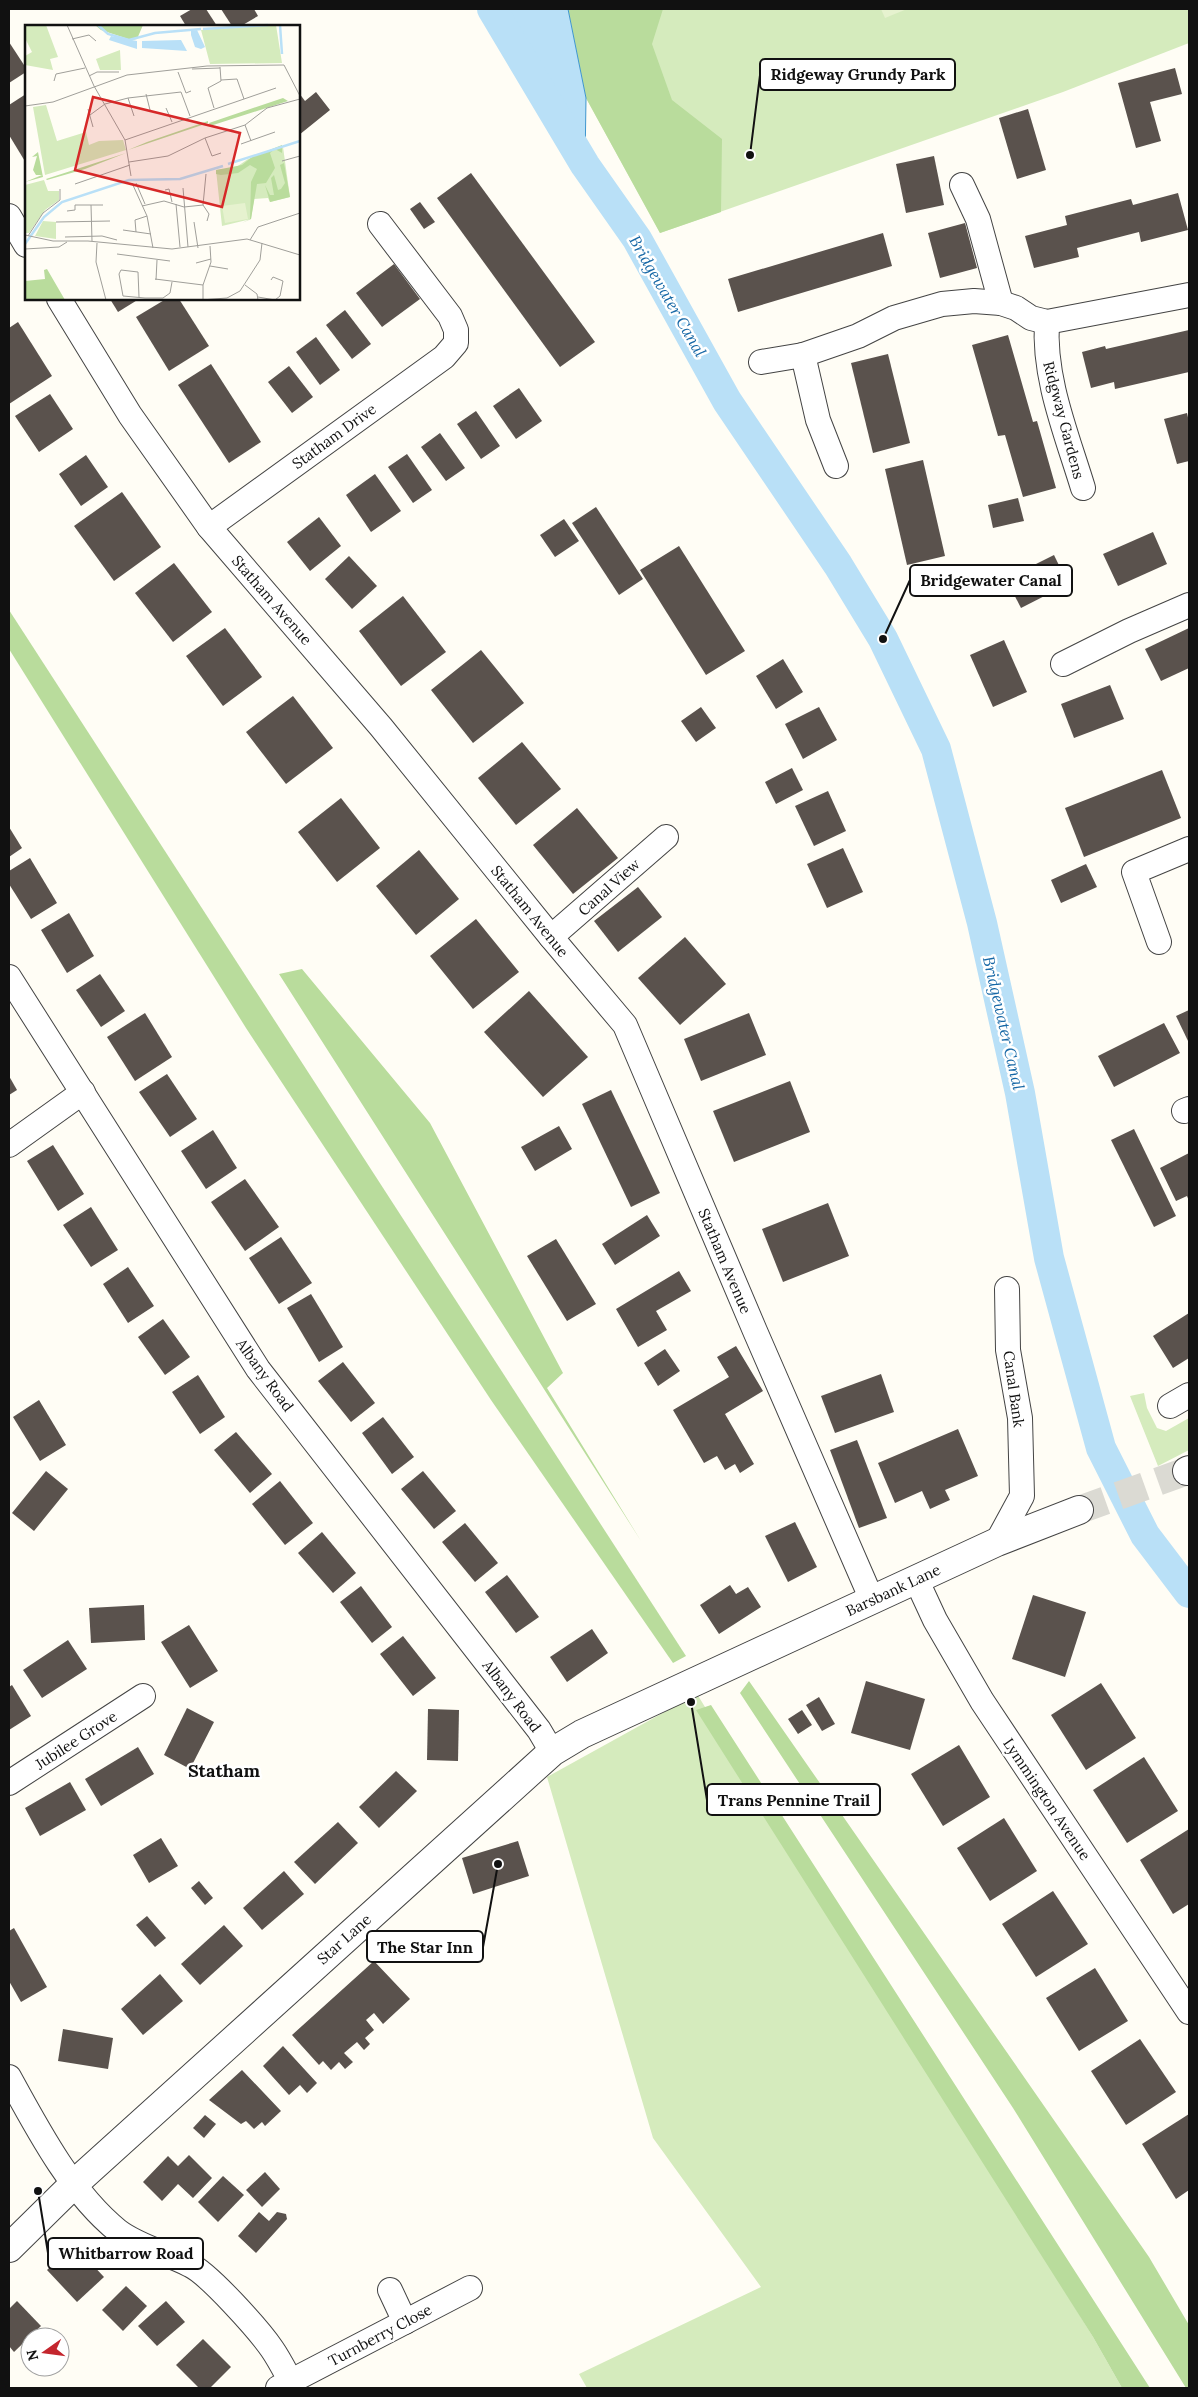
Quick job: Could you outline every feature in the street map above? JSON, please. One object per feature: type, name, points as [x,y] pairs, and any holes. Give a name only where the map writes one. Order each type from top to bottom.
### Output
[{"type":"street","points":[[962,185],[978,219],[1001,302]]},
{"type":"street","points":[[9,216],[25,242]]},
{"type":"street","name":"Statham Drive","points":[[209,527],[444,357],[461,347],[450,316],[380,224]]},
{"type":"street","points":[[761,362],[803,354],[858,336],[894,318],[942,304],[974,301],[1001,302],[1016,308],[1031,318],[1047,322],[1189,295]]},
{"type":"street","name":"Statham Avenue","points":[[60,300],[130,415],[209,527],[381,727],[551,937],[626,1025],[755,1331],[872,1600]]},
{"type":"street","name":"Ridgway Gardens","points":[[1047,322],[1046,346],[1051,377],[1083,488]]},
{"type":"street","points":[[803,354],[818,420],[836,466]]},
{"type":"street","points":[[1063,664],[1129,630],[1189,604]]},
{"type":"street","name":"Canal View","points":[[551,937],[666,837]]},
{"type":"street","points":[[1160,942],[1134,872],[1189,849]]},
{"type":"street","name":"Albany Road","points":[[9,977],[258,1369],[352,1491],[443,1604],[539,1730],[552,1752]]},
{"type":"street","points":[[9,1145],[83,1092]]},
{"type":"street","name":"Canal Bank","points":[[997,1542],[1022,1496],[1020,1418],[1008,1350],[1007,1289]]},
{"type":"street","name":"Barsbank Lane","points":[[710,1675],[997,1542],[1079,1510]]},
{"type":"street","name":"Lymmington Avenue","points":[[916,1580],[935,1620],[982,1701],[1189,2012]]},
{"type":"street","name":"Star Lane","points":[[9,2248],[74,2184],[552,1752],[582,1734],[710,1675]]},
{"type":"street","name":"Jubilee Grove","points":[[9,1783],[143,1696]]},
{"type":"street","name":"Turnberry Close","points":[[9,2077],[74,2184],[100,2214],[120,2232],[156,2252],[192,2265],[214,2283],[272,2348],[284,2385],[470,2288]]},
{"type":"street","points":[[390,2290],[405,2322]]},
{"type":"green space","points":[[568,9],[1189,9],[1189,43],[1063,92],[660,233],[586,98]]},
{"type":"green space","points":[[568,9],[663,9],[652,44],[672,100],[722,139],[721,212],[660,233],[586,98]]},
{"type":"green space","points":[[881,9],[907,9],[885,18]]},
{"type":"green space","points":[[9,610],[686,1656],[673,1663],[491,1400],[246,1028],[9,649]]},
{"type":"green space","points":[[302,969],[430,1123],[563,1373],[547,1388],[641,1541],[279,974]]},
{"type":"green space","points":[[1144,1393],[1147,1408],[1157,1428],[1166,1431],[1189,1418],[1189,1450],[1158,1466],[1130,1396]]},
{"type":"green space","points":[[749,1681],[1149,2257],[1189,2325],[1189,2388],[1186,2388],[1013,2108],[740,1693]]},
{"type":"green space","points":[[697,1694],[1093,2337],[1122,2388],[587,2388],[579,2374],[761,2287],[653,2138],[547,1777]]},
{"type":"green space","points":[[711,1705],[1150,2388],[1122,2388],[1093,2337],[696,1710]]},
{"type":"water","points":[[492,9],[568,9],[586,98],[585,165]]},
{"type":"building","points":[[192,9],[206,9],[216,25],[185,25],[180,16]]},
{"type":"building","points":[[221,9],[254,9],[258,16],[243,25],[231,25]]},
{"type":"building","points":[[9,42],[25,66],[25,73],[9,83]]},
{"type":"building","points":[[1175,68],[1182,94],[1150,102],[1161,141],[1136,148],[1118,83]]},
{"type":"building","points":[[316,92],[330,110],[300,134],[300,94],[305,101]]},
{"type":"building","points":[[25,95],[25,161],[9,135],[9,105]]},
{"type":"building","points":[[1028,109],[1046,170],[1017,179],[999,118]]},
{"type":"building","points":[[934,156],[944,205],[906,213],[896,164]]},
{"type":"building","points":[[471,173],[595,342],[560,367],[437,198]]},
{"type":"building","points":[[1178,193],[1188,230],[1141,242],[1139,232],[1077,248],[1079,257],[1034,268],[1025,236],[1067,225],[1065,216],[1131,199],[1133,205]]},
{"type":"building","points":[[420,202],[435,222],[424,229],[410,209]]},
{"type":"building","points":[[965,223],[977,268],[940,278],[928,233]]},
{"type":"building","points":[[883,233],[892,266],[738,312],[728,279]]},
{"type":"building","points":[[394,264],[420,299],[382,327],[356,293]]},
{"type":"building","points":[[111,300],[137,300],[118,312]]},
{"type":"building","points":[[164,300],[180,300],[209,346],[169,371],[136,317]]},
{"type":"building","points":[[345,310],[371,344],[352,359],[326,325]]},
{"type":"building","points":[[18,322],[52,376],[9,404],[9,328]]},
{"type":"building","points":[[1189,330],[1189,372],[1115,389],[1114,382],[1091,388],[1082,352],[1105,346],[1106,349]]},
{"type":"building","points":[[1008,335],[1033,422],[1037,421],[1056,488],[1023,497],[1005,435],[998,436],[972,345]]},
{"type":"building","points":[[316,337],[340,370],[320,385],[296,352]]},
{"type":"building","points":[[888,354],[910,443],[873,453],[851,363]]},
{"type":"building","points":[[211,364],[261,442],[229,463],[178,385]]},
{"type":"building","points":[[289,366],[313,397],[292,413],[268,382]]},
{"type":"building","points":[[519,388],[542,421],[516,439],[493,406]]},
{"type":"building","points":[[50,394],[73,429],[39,452],[15,416]]},
{"type":"building","points":[[476,411],[500,446],[481,459],[457,424]]},
{"type":"building","points":[[1187,413],[1189,422],[1189,461],[1177,464],[1164,419]]},
{"type":"building","points":[[440,433],[465,468],[446,481],[421,447]]},
{"type":"building","points":[[407,454],[432,490],[413,503],[388,467]]},
{"type":"building","points":[[86,455],[108,487],[81,506],[59,474]]},
{"type":"building","points":[[923,460],[945,556],[907,565],[885,469]]},
{"type":"building","points":[[375,474],[401,511],[371,532],[346,495]]},
{"type":"building","points":[[122,492],[161,547],[114,581],[74,526]]},
{"type":"building","points":[[1018,498],[1024,521],[993,528],[988,505]]},
{"type":"building","points":[[596,507],[643,579],[619,595],[572,523]]},
{"type":"building","points":[[319,517],[341,546],[310,571],[287,542]]},
{"type":"building","points":[[564,519],[579,541],[555,557],[540,535]]},
{"type":"building","points":[[1153,532],[1167,564],[1118,586],[1103,554]]},
{"type":"building","points":[[679,546],[745,651],[706,675],[640,570]]},
{"type":"building","points":[[1054,555],[1068,584],[1021,608],[1006,579]]},
{"type":"building","points":[[349,556],[377,586],[352,609],[325,579]]},
{"type":"building","points":[[174,563],[212,612],[173,642],[135,593]]},
{"type":"building","points":[[403,596],[446,652],[401,686],[359,631]]},
{"type":"building","points":[[225,628],[262,677],[223,706],[186,656]]},
{"type":"building","points":[[1189,628],[1189,668],[1161,681],[1145,649]]},
{"type":"building","points":[[1004,640],[1027,692],[993,707],[970,655]]},
{"type":"building","points":[[481,650],[524,703],[473,743],[431,690]]},
{"type":"building","points":[[783,659],[803,692],[776,709],[756,676]]},
{"type":"building","points":[[1110,685],[1124,719],[1074,738],[1061,704]]},
{"type":"building","points":[[293,696],[333,748],[286,784],[246,732]]},
{"type":"building","points":[[701,707],[716,728],[696,742],[681,721]]},
{"type":"building","points":[[819,707],[837,740],[803,759],[785,724]]},
{"type":"building","points":[[522,742],[561,789],[516,825],[478,778]]},
{"type":"building","points":[[792,768],[803,790],[776,804],[765,782]]},
{"type":"building","points":[[1162,770],[1181,818],[1084,857],[1065,808]]},
{"type":"building","points":[[828,791],[846,831],[814,846],[795,806]]},
{"type":"building","points":[[341,798],[380,848],[337,882],[298,832]]},
{"type":"building","points":[[577,808],[618,858],[573,894],[533,845]]},
{"type":"building","points":[[9,827],[22,848],[9,857]]},
{"type":"building","points":[[843,848],[863,892],[827,908],[807,864]]},
{"type":"building","points":[[419,850],[459,899],[416,935],[376,886]]},
{"type":"building","points":[[30,858],[57,903],[31,919],[9,884],[9,871]]},
{"type":"building","points":[[1086,864],[1097,887],[1061,903],[1051,880]]},
{"type":"building","points":[[638,887],[662,917],[618,952],[594,921]]},
{"type":"building","points":[[69,913],[94,956],[67,973],[41,930]]},
{"type":"building","points":[[476,919],[519,972],[473,1009],[430,956]]},
{"type":"building","points":[[685,937],[726,984],[680,1025],[638,978]]},
{"type":"building","points":[[100,974],[125,1011],[101,1027],[76,990]]},
{"type":"building","points":[[529,991],[588,1057],[543,1097],[484,1032]]},
{"type":"building","points":[[1189,1010],[1189,1043],[1176,1016]]},
{"type":"building","points":[[145,1013],[172,1057],[135,1081],[107,1037]]},
{"type":"building","points":[[749,1013],[766,1055],[701,1081],[684,1039]]},
{"type":"building","points":[[1164,1023],[1180,1053],[1114,1087],[1098,1056]]},
{"type":"building","points":[[167,1074],[197,1119],[170,1137],[139,1092]]},
{"type":"building","points":[[9,1076],[17,1090],[9,1095]]},
{"type":"building","points":[[790,1081],[810,1132],[734,1162],[713,1111]]},
{"type":"building","points":[[611,1090],[660,1193],[631,1207],[582,1104]]},
{"type":"building","points":[[559,1126],[572,1149],[535,1171],[521,1147]]},
{"type":"building","points":[[1134,1129],[1176,1216],[1154,1227],[1111,1140]]},
{"type":"building","points":[[213,1130],[237,1168],[206,1189],[181,1151]]},
{"type":"building","points":[[53,1145],[84,1194],[58,1211],[27,1161]]},
{"type":"building","points":[[1189,1153],[1189,1201],[1187,1196],[1176,1201],[1160,1168]]},
{"type":"building","points":[[245,1179],[279,1227],[245,1251],[211,1202]]},
{"type":"building","points":[[828,1203],[849,1256],[783,1282],[762,1229]]},
{"type":"building","points":[[91,1207],[118,1250],[91,1267],[63,1225]]},
{"type":"building","points":[[647,1215],[660,1236],[615,1265],[602,1244]]},
{"type":"building","points":[[281,1237],[312,1283],[279,1304],[249,1258]]},
{"type":"building","points":[[556,1239],[596,1304],[567,1321],[527,1256]]},
{"type":"building","points":[[128,1267],[154,1306],[128,1323],[103,1284]]},
{"type":"building","points":[[679,1271],[691,1291],[656,1311],[667,1330],[638,1347],[616,1309]]},
{"type":"building","points":[[311,1294],[343,1347],[319,1362],[287,1308]]},
{"type":"building","points":[[1189,1313],[1189,1358],[1173,1368],[1153,1336]]},
{"type":"building","points":[[163,1319],[190,1357],[165,1375],[138,1337]]},
{"type":"building","points":[[736,1346],[763,1391],[725,1414],[754,1464],[740,1473],[735,1464],[725,1470],[717,1456],[704,1463],[673,1410],[729,1377],[717,1357]]},
{"type":"building","points":[[665,1349],[680,1371],[658,1386],[644,1363]]},
{"type":"building","points":[[343,1362],[375,1403],[351,1422],[318,1381]]},
{"type":"building","points":[[881,1374],[894,1412],[835,1433],[821,1396]]},
{"type":"building","points":[[198,1375],[225,1417],[200,1434],[172,1392]]},
{"type":"building","points":[[39,1400],[66,1445],[40,1461],[13,1417]]},
{"type":"building","points":[[383,1417],[414,1457],[392,1474],[362,1433]]},
{"type":"building","points":[[958,1429],[978,1476],[945,1490],[950,1500],[930,1509],[922,1491],[895,1503],[878,1463]]},
{"type":"building","points":[[236,1432],[272,1474],[250,1493],[214,1450]]},
{"type":"building","points":[[857,1440],[887,1518],[859,1528],[830,1450]]},
{"type":"building","points":[[46,1471],[68,1489],[34,1531],[12,1513]]},
{"type":"building","points":[[423,1471],[456,1511],[434,1529],[401,1489]]},
{"type":"building","points":[[280,1481],[313,1523],[285,1545],[252,1504]]},
{"type":"building","points":[[795,1522],[817,1567],[788,1582],[765,1536]]},
{"type":"building","points":[[465,1523],[498,1563],[475,1582],[442,1542]]},
{"type":"building","points":[[322,1532],[356,1573],[333,1593],[298,1553]]},
{"type":"building","points":[[507,1575],[539,1617],[516,1633],[485,1592]]},
{"type":"building","points":[[730,1585],[736,1594],[748,1587],[761,1607],[719,1634],[700,1605]]},
{"type":"building","points":[[361,1586],[392,1627],[372,1643],[340,1602]]},
{"type":"building","points":[[1033,1595],[1086,1612],[1065,1677],[1012,1659]]},
{"type":"building","points":[[144,1605],[145,1640],[91,1643],[89,1608]]},
{"type":"building","points":[[189,1625],[218,1671],[190,1688],[161,1642]]},
{"type":"building","points":[[592,1629],[608,1653],[567,1682],[550,1657]]},
{"type":"building","points":[[403,1636],[436,1678],[413,1696],[380,1654]]},
{"type":"building","points":[[68,1640],[87,1669],[42,1698],[23,1670]]},
{"type":"building","points":[[866,1681],[925,1699],[910,1750],[851,1733]]},
{"type":"building","points":[[1101,1683],[1136,1738],[1086,1770],[1051,1715]]},
{"type":"building","points":[[12,1685],[31,1716],[9,1730],[9,1687]]},
{"type":"building","points":[[819,1697],[835,1724],[822,1731],[806,1705]]},
{"type":"building","points":[[187,1708],[214,1722],[190,1769],[164,1755]]},
{"type":"building","points":[[428,1709],[459,1710],[458,1761],[427,1760]]},
{"type":"building","points":[[802,1710],[812,1725],[798,1734],[788,1719]]},
{"type":"building","points":[[959,1745],[990,1797],[943,1826],[911,1774]]},
{"type":"building","points":[[138,1747],[154,1774],[101,1806],[85,1779]]},
{"type":"building","points":[[1144,1757],[1178,1811],[1127,1843],[1093,1790]]},
{"type":"building","points":[[396,1771],[417,1791],[379,1828],[359,1807]]},
{"type":"building","points":[[70,1782],[86,1810],[40,1836],[25,1808]]},
{"type":"building","points":[[1004,1818],[1037,1871],[990,1901],[957,1848]]},
{"type":"building","points":[[338,1822],[358,1843],[315,1884],[294,1862]]},
{"type":"building","points":[[1189,1829],[1189,1904],[1173,1914],[1140,1860]]},
{"type":"building","points":[[161,1838],[178,1866],[149,1883],[133,1855]]},
{"type":"building","points":[[518,1841],[529,1876],[473,1894],[462,1858]]},
{"type":"building","points":[[284,1871],[304,1894],[262,1930],[243,1908]]},
{"type":"building","points":[[199,1881],[213,1898],[205,1905],[191,1888]]},
{"type":"building","points":[[1053,1891],[1088,1944],[1036,1977],[1002,1924]]},
{"type":"building","points":[[147,1916],[166,1938],[155,1947],[136,1925]]},
{"type":"building","points":[[224,1925],[243,1946],[200,1985],[181,1964]]},
{"type":"building","points":[[14,1928],[47,1987],[21,2002],[9,1981],[9,1931]]},
{"type":"building","points":[[374,1961],[410,1999],[383,2024],[374,2013],[366,2020],[374,2030],[365,2038],[370,2044],[364,2050],[357,2042],[344,2053],[353,2062],[345,2069],[339,2062],[331,2070],[323,2061],[319,2065],[292,2035]]},
{"type":"building","points":[[1095,1968],[1128,2021],[1079,2051],[1046,1998]]},
{"type":"building","points":[[160,1974],[183,2001],[143,2035],[121,2009]]},
{"type":"building","points":[[63,2029],[113,2038],[108,2069],[58,2061]]},
{"type":"building","points":[[1140,2039],[1176,2092],[1126,2125],[1091,2071]]},
{"type":"building","points":[[283,2046],[317,2083],[307,2093],[300,2085],[289,2095],[263,2066]]},
{"type":"building","points":[[242,2070],[281,2111],[265,2126],[262,2122],[254,2129],[246,2121],[241,2124],[209,2100]]},
{"type":"building","points":[[1189,2114],[1189,2190],[1176,2199],[1142,2144]]},
{"type":"building","points":[[205,2115],[216,2124],[204,2138],[193,2128]]},
{"type":"building","points":[[189,2155],[212,2178],[193,2198],[178,2184],[162,2201],[143,2182],[168,2156],[178,2166]]},
{"type":"building","points":[[265,2172],[280,2189],[262,2207],[246,2190]]},
{"type":"building","points":[[223,2176],[244,2195],[218,2222],[198,2202]]},
{"type":"building","points":[[259,2212],[269,2221],[277,2212],[286,2214],[287,2219],[256,2253],[238,2236]]},
{"type":"building","points":[[74,2245],[104,2277],[77,2302],[47,2270]]},
{"type":"building","points":[[126,2286],[147,2306],[123,2331],[102,2310]]},
{"type":"building","points":[[17,2301],[41,2326],[20,2327],[20,2346],[14,2352],[9,2346],[9,2309]]},
{"type":"building","points":[[166,2301],[185,2322],[157,2346],[138,2326]]},
{"type":"building","points":[[203,2339],[231,2367],[210,2388],[199,2388],[176,2365]]},
{"type":"waterway","name":"Bridgewater Canal","points":[[492,9],[585,165],[637,239],[727,401],[838,565],[883,639],[936,749],[982,923],[1020,1093],[1049,1258],[1101,1448],[1145,1535],[1189,1593]]},
{"type":"tunnel","points":[[1079,1510],[1187,1471]]},
{"type":"place","name":"Ridgeway Grundy Park","points":[[750,155]]},
{"type":"place","name":"Bridgewater Canal","points":[[883,639]]},
{"type":"place","name":"Trans Pennine Trail","points":[[691,1702]]},
{"type":"place","name":"The Star Inn","points":[[498,1864]]},
{"type":"place","name":"Whitbarrow Road","points":[[38,2191]]},
{"type":"district","name":"Statham","points":[[224,1770]]}]
